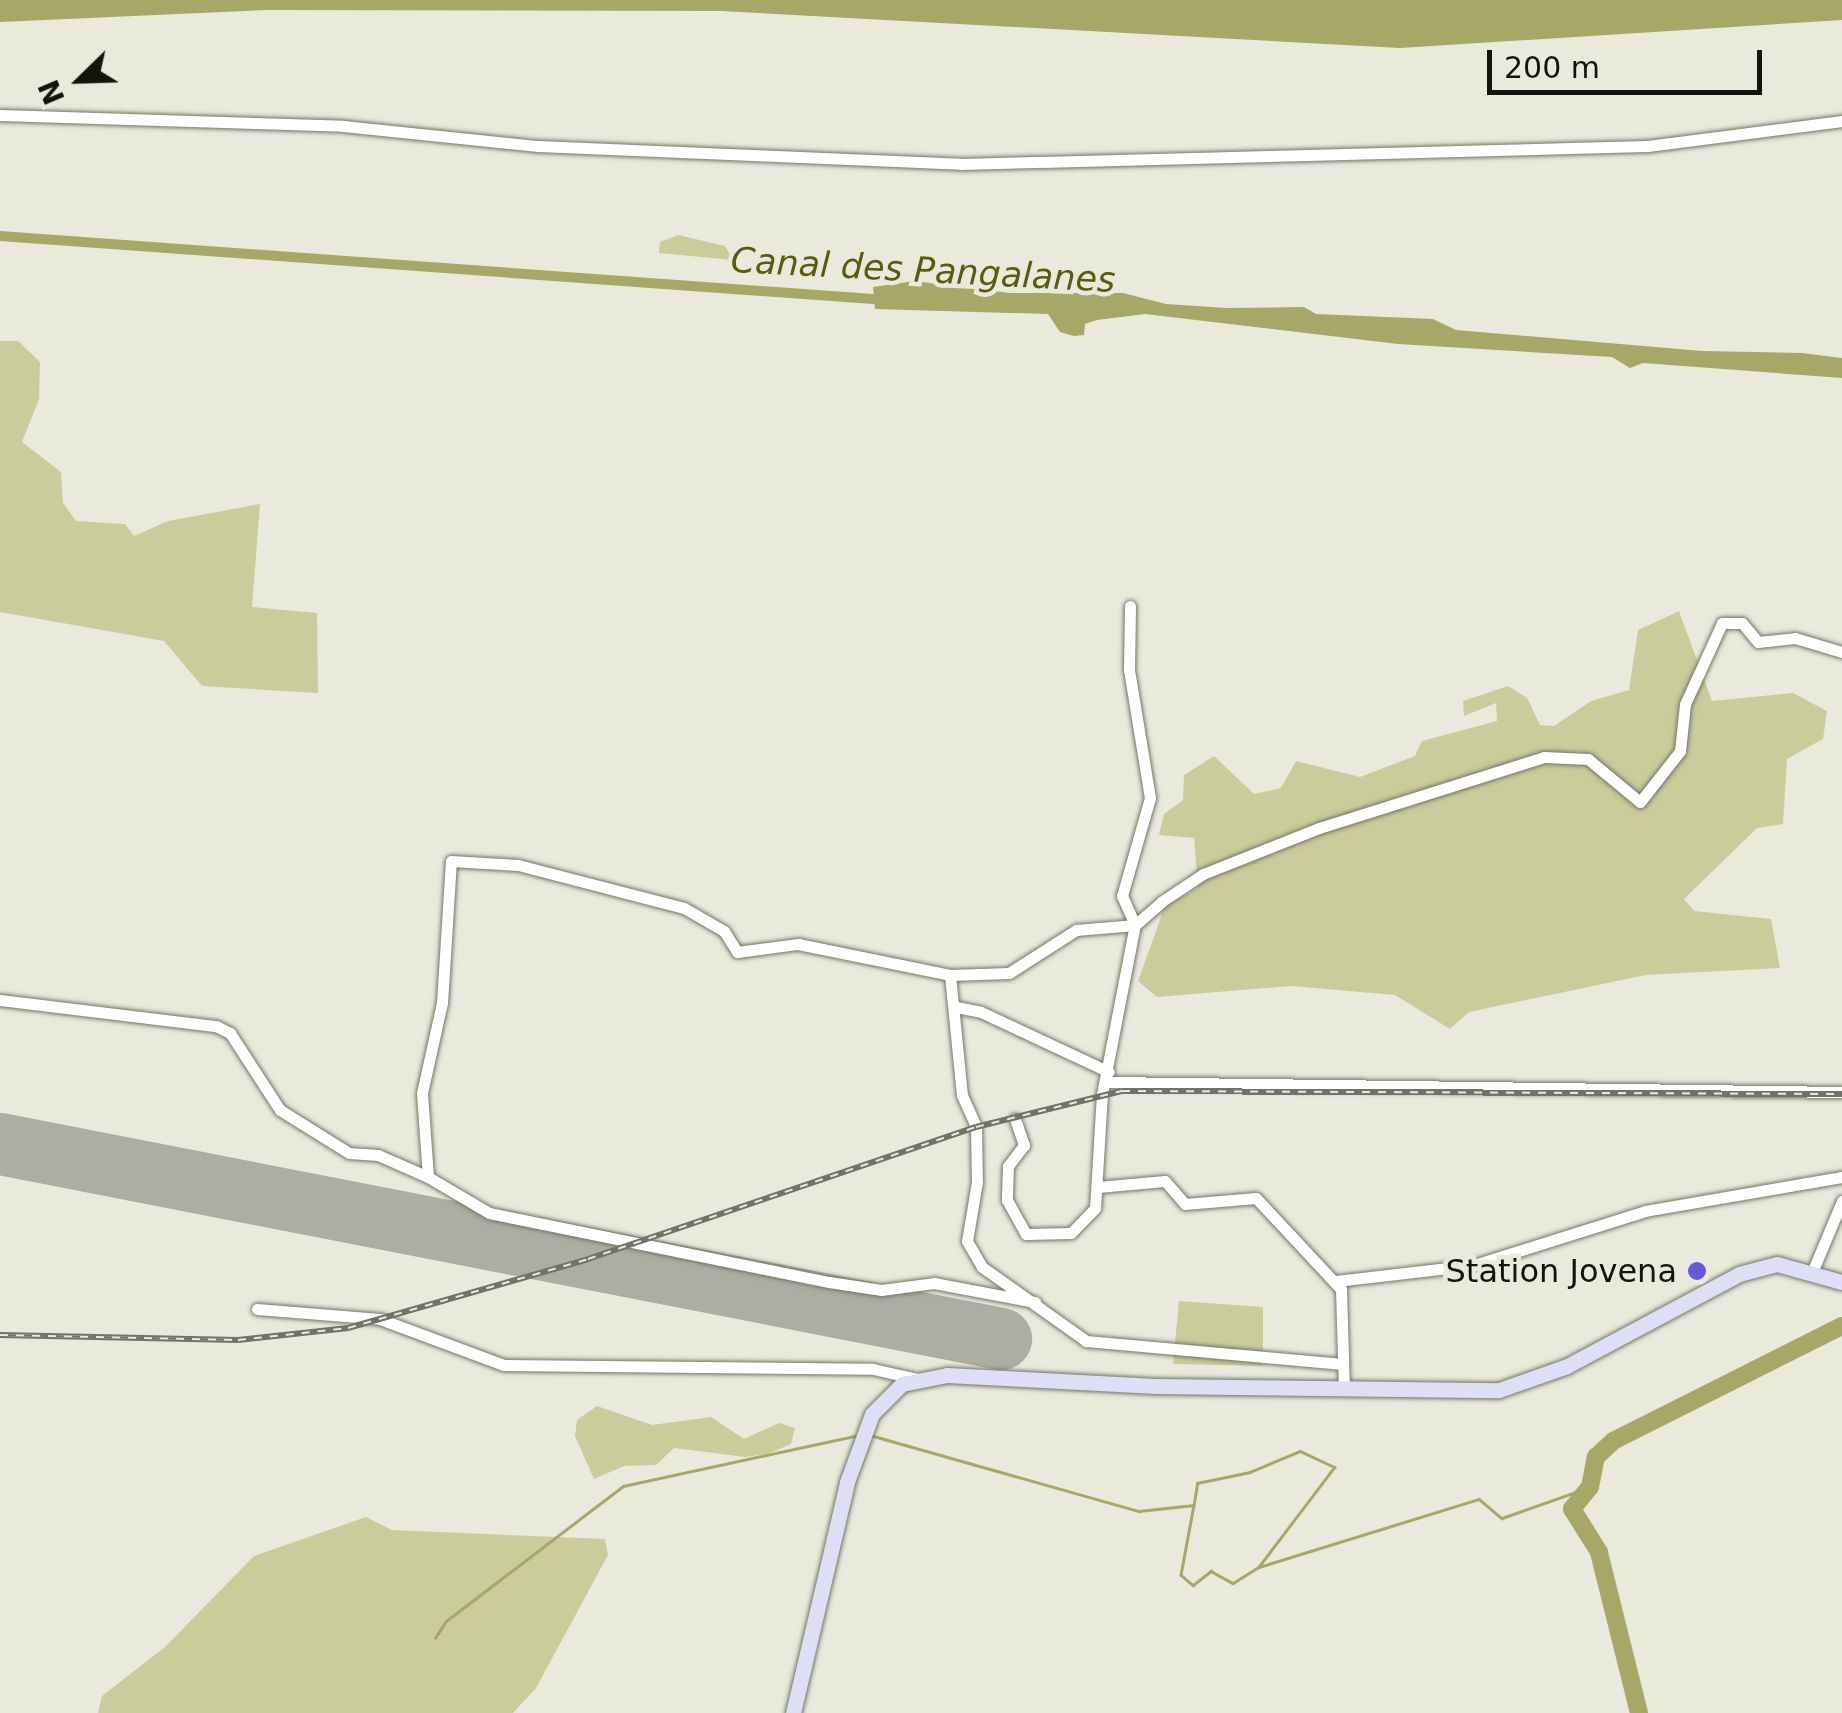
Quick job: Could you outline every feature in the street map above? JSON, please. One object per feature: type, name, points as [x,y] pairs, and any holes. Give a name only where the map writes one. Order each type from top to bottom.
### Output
[{"type":"main road","points":[[793,1713],[872,1414],[888,1394],[917,1379],[1499,1390],[1567,1366],[1739,1274],[1778,1264],[1812,1270],[1842,1282]]},
{"type":"street","points":[[0,115],[343,126],[538,146],[961,164],[1647,146],[1842,122]]},
{"type":"street","points":[[1014,1118],[1024,1145],[1008,1166],[1007,1200],[1026,1234],[1070,1233],[1094,1208],[1098,1187],[1097,1142],[1135,924],[1122,896],[1150,798],[1129,670],[1130,606]]},
{"type":"street","points":[[428,1176],[422,1093],[442,1004],[452,861],[518,865],[684,908],[724,931],[736,952],[798,944],[950,975],[1008,972],[1076,930],[1135,924],[1203,874],[1320,828],[1544,757],[1588,758],[1640,802],[1680,751],[1685,704],[1722,624],[1742,623],[1758,642],[1795,638],[1842,652]]},
{"type":"street","points":[[950,975],[962,1095],[976,1127],[977,1182],[967,1241],[982,1268],[1086,1341],[1343,1364]]},
{"type":"street","points":[[0,1000],[216,1026],[230,1033],[280,1110],[348,1153],[378,1156],[428,1176],[489,1212],[881,1290],[934,1282],[1035,1302]]},
{"type":"street","points":[[956,1007],[981,1012],[1108,1077],[1842,1092]]},
{"type":"street","points":[[1336,1281],[1474,1265],[1645,1212],[1842,1177]]},
{"type":"street","points":[[1098,1187],[1165,1182],[1186,1204],[1256,1198],[1336,1281],[1344,1388]]},
{"type":"street","points":[[1812,1270],[1842,1201]]},
{"type":"street","points":[[258,1309],[380,1320],[504,1365],[873,1369],[917,1379]]},
{"type":"shaded area","points":[[0,0],[1842,0],[1842,20],[1400,48],[721,11],[266,10],[0,22]]},
{"type":"shaded area","points":[[678,235],[725,246],[733,260],[659,253],[660,242]]},
{"type":"shaded area","points":[[914,281],[1010,293],[1123,293],[1166,304],[1304,307],[1316,314],[1433,319],[1456,330],[1702,351],[1802,353],[1842,358],[1842,378],[1643,363],[1630,368],[1612,357],[1398,344],[1145,314],[1097,320],[1085,324],[1084,335],[1074,336],[1060,332],[1048,314],[875,309],[873,287]]},
{"type":"shaded area","points":[[0,341],[18,341],[40,362],[39,399],[22,442],[61,472],[63,503],[76,521],[125,524],[134,536],[168,521],[260,504],[252,607],[317,613],[318,693],[202,686],[164,641],[0,612]]},
{"type":"shaded area","points":[[1679,611],[1712,701],[1793,693],[1827,711],[1823,739],[1787,759],[1783,824],[1757,828],[1684,899],[1694,911],[1771,919],[1780,968],[1646,975],[1469,1012],[1450,1029],[1395,995],[1291,986],[1157,997],[1138,981],[1165,906],[1198,888],[1194,838],[1159,835],[1164,814],[1183,800],[1184,775],[1214,756],[1254,794],[1281,788],[1296,761],[1360,777],[1415,756],[1422,741],[1497,721],[1496,703],[1464,716],[1463,701],[1508,686],[1527,698],[1540,725],[1554,726],[1591,701],[1629,690],[1638,630]]},
{"type":"shaded area","points":[[1179,1301],[1263,1307],[1263,1366],[1173,1364]]},
{"type":"shaded area","points":[[597,1406],[652,1425],[711,1417],[744,1439],[779,1423],[795,1428],[791,1444],[768,1454],[745,1457],[674,1448],[656,1465],[624,1466],[594,1479],[575,1436],[577,1420]]},
{"type":"shaded area","points":[[366,1517],[392,1530],[605,1539],[608,1555],[536,1688],[513,1713],[98,1713],[102,1696],[165,1647],[254,1556]]},
{"type":"waterway","name":"Canal des Pangalanes","points":[[0,236],[887,300]]},
{"type":"waterway","points":[[1639,1713],[1599,1552],[1572,1509],[1590,1487],[1596,1457],[1613,1441],[1842,1326]]},
{"type":"waterway","points":[[435,1638],[446,1621],[623,1486],[858,1435]]},
{"type":"waterway","points":[[870,1435],[1139,1511],[1194,1505],[1181,1575],[1193,1585],[1211,1571],[1233,1583],[1259,1567],[1479,1499],[1502,1518],[1590,1487]]},
{"type":"waterway","points":[[1194,1503],[1197,1483],[1250,1472],[1300,1451],[1335,1467],[1259,1567]]},
{"type":"runway","points":[[0,1144],[1001,1339]]},
{"type":"railway","points":[[0,1335],[238,1340],[348,1328],[588,1259],[976,1127],[1122,1091],[1842,1094]]},
{"type":"place","name":"Station Jovena","points":[[1697,1271]]}]
